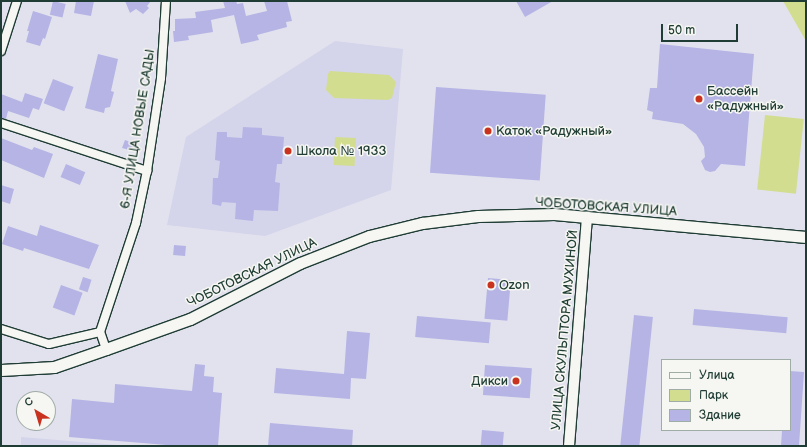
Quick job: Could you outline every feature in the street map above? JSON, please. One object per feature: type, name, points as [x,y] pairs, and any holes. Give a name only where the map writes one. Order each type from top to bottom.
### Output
[{"type":"main road","name":"ЧОБОТОВСКАЯ УЛИЦА","points":[[1,370],[54,367],[106,349],[190,319],[300,263],[369,236],[422,223],[478,216],[554,214],[806,237]]},
{"type":"street","points":[[1,51],[16,1]]},
{"type":"street","name":"6-Я УЛИЦА НОВЫЕ САДЫ","points":[[100,332],[136,223],[147,171],[161,78],[166,1]]},
{"type":"street","points":[[1,123],[147,171]]},
{"type":"street","name":"УЛИЦА СКУЛЬПТОРА МУХИНОЙ","points":[[568,446],[587,217]]},
{"type":"street","points":[[1,329],[49,344],[100,332],[106,349]]},
{"type":"shaded area","name":"Школа № 1933","points":[[335,41],[403,49],[391,190],[265,236],[167,225],[186,137]]},
{"type":"shaded area","points":[[21,437],[130,446],[21,446]]},
{"type":"green space","points":[[783,1],[806,1],[806,41]]},
{"type":"green space","points":[[330,71],[389,75],[396,82],[392,98],[388,100],[334,98],[326,90],[328,74]]},
{"type":"green space","points":[[765,115],[804,119],[796,194],[757,190]]},
{"type":"green space","points":[[335,137],[356,138],[355,166],[334,165]]},
{"type":"building","points":[[53,1],[66,4],[63,18],[50,15]]},
{"type":"building","points":[[76,1],[94,1],[91,16],[74,13]]},
{"type":"building","points":[[125,1],[151,1],[147,6],[149,8],[143,14],[136,9],[130,13]]},
{"type":"building","points":[[223,1],[236,1],[237,4],[243,3],[246,16],[267,11],[264,1],[287,1],[292,21],[286,22],[287,27],[257,35],[259,40],[241,44],[234,15],[211,20],[213,32],[188,36],[189,40],[174,42],[173,31],[175,31],[175,19],[196,18],[195,12],[225,8]]},
{"type":"building","points":[[516,1],[553,1],[525,17]]},
{"type":"building","points":[[33,11],[52,17],[45,39],[43,38],[40,46],[26,42],[29,31],[27,31]]},
{"type":"building","name":"Бассейн «Радужный»","points":[[660,44],[754,54],[745,166],[721,164],[715,171],[710,172],[705,170],[701,161],[705,157],[704,147],[696,134],[683,124],[652,119],[653,112],[647,110],[650,88],[657,88]]},
{"type":"building","points":[[98,54],[118,59],[111,91],[114,92],[110,107],[105,108],[104,113],[85,108]]},
{"type":"building","points":[[53,79],[74,87],[64,111],[44,103]]},
{"type":"building","name":"Каток «Радужный»","points":[[436,87],[546,95],[540,180],[430,173]]},
{"type":"building","points":[[25,93],[43,99],[39,110],[33,108],[29,118],[8,111],[6,119],[1,118],[1,94],[22,102]]},
{"type":"building","points":[[243,127],[262,128],[262,135],[284,137],[282,164],[277,164],[275,182],[280,183],[278,211],[254,210],[253,221],[235,219],[236,203],[222,202],[221,206],[212,204],[213,178],[218,178],[220,161],[215,160],[217,132],[227,132],[227,137],[242,138]]},
{"type":"building","points":[[1,138],[32,150],[34,147],[53,154],[44,178],[1,160]]},
{"type":"building","points":[[125,140],[136,144],[133,151],[122,148]]},
{"type":"building","points":[[66,164],[85,172],[80,185],[61,177]]},
{"type":"building","points":[[1,185],[14,189],[10,204],[1,201]]},
{"type":"building","points":[[40,225],[99,245],[89,269],[24,248],[23,251],[2,244],[8,226],[37,236]]},
{"type":"building","points":[[174,245],[186,246],[185,256],[173,255]]},
{"type":"building","points":[[83,277],[92,280],[88,292],[79,289]]},
{"type":"building","points":[[488,278],[511,280],[507,321],[484,319]]},
{"type":"building","points":[[61,285],[83,293],[74,315],[53,308]]},
{"type":"building","points":[[694,309],[788,317],[786,333],[693,325]]},
{"type":"building","points":[[634,315],[653,317],[639,446],[620,445]]},
{"type":"building","points":[[417,316],[491,322],[489,343],[415,337]]},
{"type":"building","points":[[347,331],[370,333],[366,379],[351,378],[350,399],[274,393],[276,368],[344,374]]},
{"type":"building","points":[[195,364],[205,365],[204,376],[214,377],[213,392],[222,393],[218,446],[179,446],[69,437],[72,399],[114,403],[115,384],[192,391]]},
{"type":"building","points":[[485,365],[532,368],[530,398],[483,395]]},
{"type":"building","points":[[791,371],[804,372],[799,446],[781,446],[782,431],[791,431]]},
{"type":"building","points":[[270,423],[353,430],[352,446],[268,446]]},
{"type":"building","points":[[482,430],[504,432],[503,446],[481,446]]},
{"type":"place","name":"Бассейн «Радужный»","points":[[699,99]]},
{"type":"place","name":"Каток «Радужный»","points":[[488,131]]},
{"type":"place","name":"Школа № 1933","points":[[288,151]]},
{"type":"place","name":"Ozon","points":[[491,285]]},
{"type":"place","name":"Дикси","points":[[516,381]]}]
